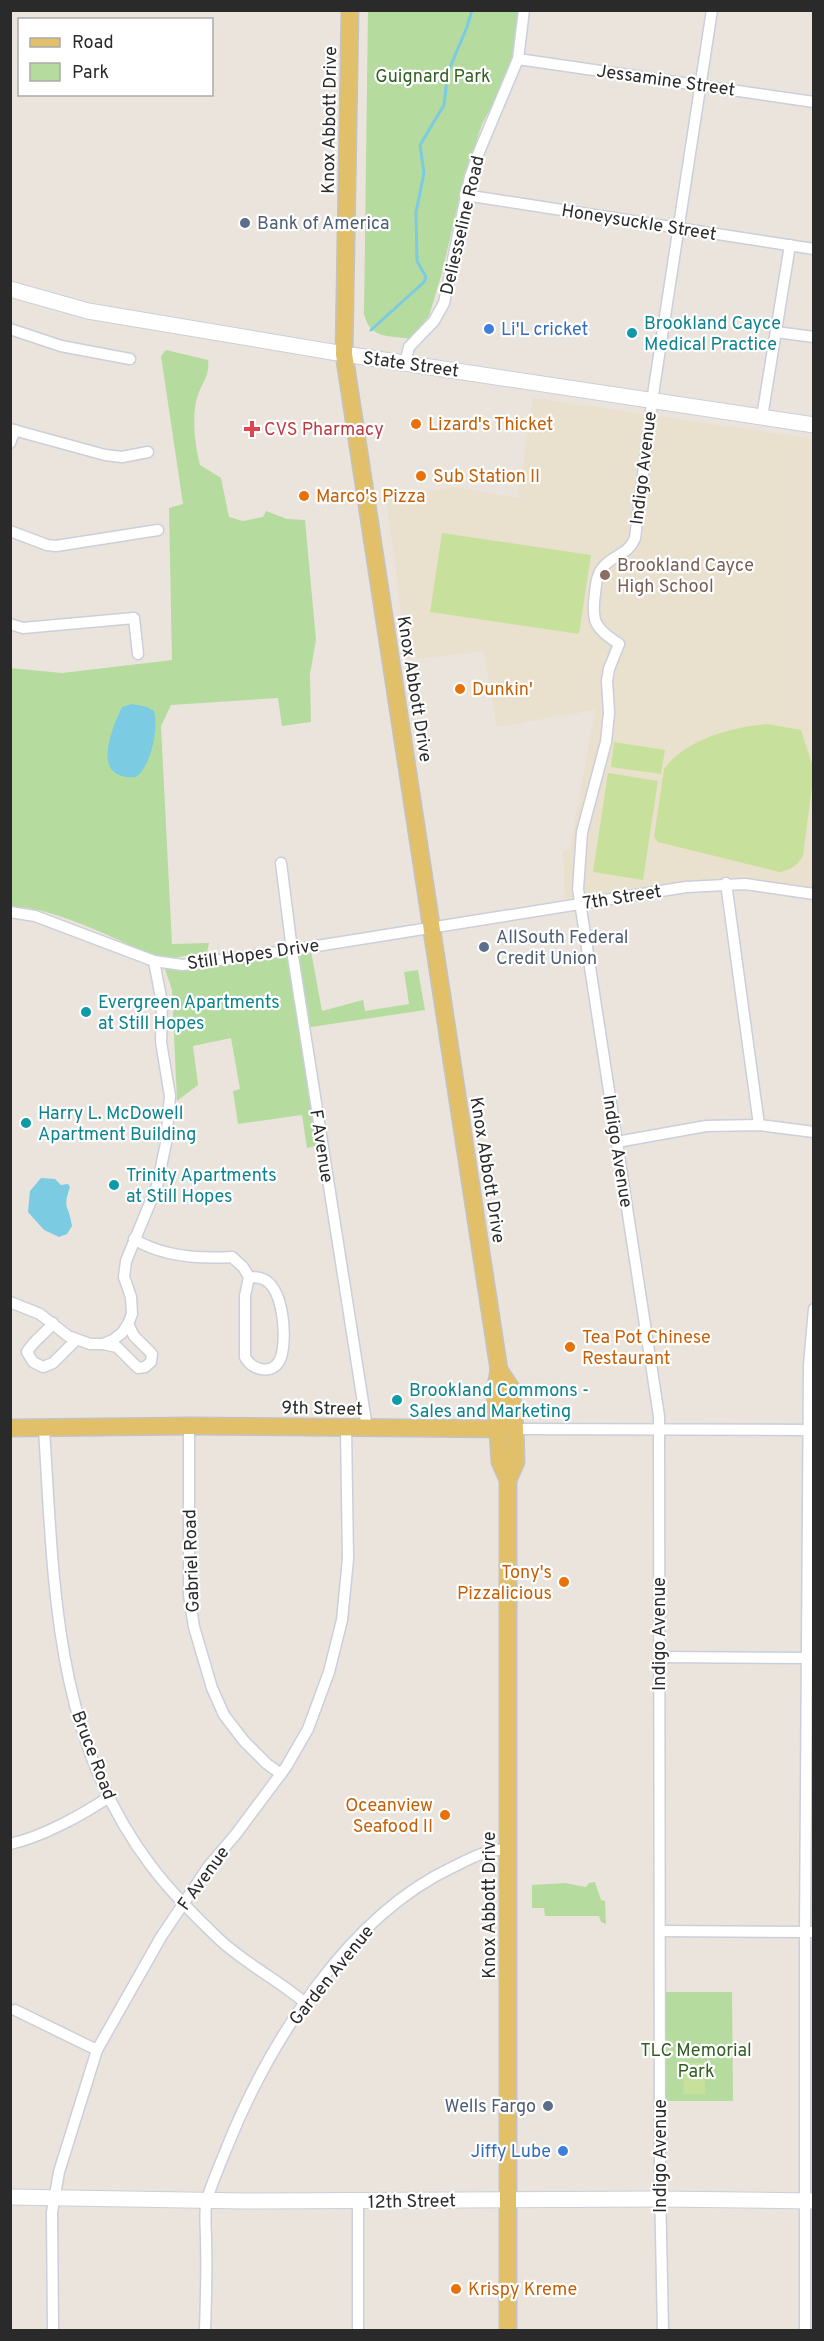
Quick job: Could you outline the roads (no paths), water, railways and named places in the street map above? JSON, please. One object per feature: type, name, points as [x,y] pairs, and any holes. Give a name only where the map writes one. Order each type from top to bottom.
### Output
[{"type":"main road","name":"Knox Abbott Drive","points":[[350,10],[344,354],[500,1370],[495,1390],[507,1429],[500,1462],[508,1480],[508,2331]]},
{"type":"main road","name":"State Street","points":[[10,289],[88,311],[344,354],[813,425]]},
{"type":"main road","name":"9th Street","points":[[10,1428],[189,1426],[507,1429]]},
{"type":"main road","name":"12th Street","points":[[10,2197],[358,2202],[660,2199],[809,2201]]},
{"type":"street","name":"Deliesseline Road","points":[[405,363],[409,348],[434,321],[444,303],[465,195],[478,152],[518,59],[524,10]]},
{"type":"street","name":"Indigo Avenue","points":[[663,2331],[660,2199],[659,1429],[579,903],[582,832],[606,742],[609,713],[609,669],[619,644],[600,630],[592,610],[597,579],[602,568],[627,551],[635,538],[652,401],[712,10]]},
{"type":"street","name":"Jessamine Street","points":[[518,59],[813,102]]},
{"type":"street","name":"Honeysuckle Street","points":[[465,195],[813,249]]},
{"type":"street","points":[[762,417],[790,245]]},
{"type":"street","points":[[10,329],[61,346],[130,359]]},
{"type":"street","points":[[776,332],[813,337]]},
{"type":"street","points":[[10,443],[13,430],[105,455],[122,457],[148,452]]},
{"type":"street","points":[[10,531],[47,545],[56,546],[158,530]]},
{"type":"street","points":[[10,624],[23,628],[134,618],[138,654]]},
{"type":"street","name":"F Avenue","points":[[281,863],[292,950],[367,1428]]},
{"type":"street","points":[[726,883],[759,1125]]},
{"type":"street","name":"7th Street","points":[[431,926],[686,887],[726,883],[813,894]]},
{"type":"street","name":"Still Hopes Drive","points":[[10,912],[35,916],[154,961],[183,964],[292,950],[431,926]]},
{"type":"street","points":[[103,1344],[113,1340],[129,1324],[132,1314],[124,1277],[126,1261],[157,1186],[166,1143],[170,1096],[161,1042],[162,1003],[154,961]]},
{"type":"street","points":[[617,1142],[706,1126],[759,1125],[813,1132]]},
{"type":"street","points":[[134,1239],[145,1246],[184,1255],[207,1259],[232,1257],[243,1267],[249,1276],[245,1296],[245,1356],[249,1364],[256,1369],[265,1370],[275,1366],[281,1358],[282,1308],[274,1289],[264,1279],[249,1276]]},
{"type":"street","points":[[10,1302],[25,1306],[76,1340],[117,1347],[138,1368],[145,1367],[151,1362],[152,1354],[134,1336],[129,1324]]},
{"type":"street","points":[[805,2331],[809,2201],[812,1430],[810,1339],[813,1309]]},
{"type":"street","points":[[53,1323],[45,1334],[32,1343],[27,1352],[33,1362],[43,1367],[53,1363],[76,1340]]},
{"type":"street","name":"Gabriel Road","points":[[189,1426],[189,1595],[194,1627],[212,1688],[224,1716],[244,1741],[267,1764],[281,1774]]},
{"type":"street","name":"F Avenue","points":[[53,2331],[52,2223],[54,2198],[62,2160],[97,2050],[161,1937],[184,1902],[208,1867],[281,1774],[313,1720],[329,1672],[342,1620],[348,1559],[346,1428]]},
{"type":"street","name":"Bruce Road","points":[[44,1429],[59,1635],[75,1709],[85,1740],[109,1797],[153,1869],[184,1902],[237,1954],[304,2002]]},
{"type":"street","name":"9th Street","points":[[507,1429],[812,1430]]},
{"type":"street","points":[[659,1657],[811,1658]]},
{"type":"street","points":[[10,1844],[23,1841],[72,1818],[109,1797]]},
{"type":"street","name":"Garden Avenue","points":[[206,2201],[245,2104],[273,2051],[304,2002],[362,1934],[410,1891],[438,1874],[490,1850],[508,1849]]},
{"type":"street","points":[[660,1931],[809,1932]]},
{"type":"street","points":[[15,2010],[97,2050]]},
{"type":"street","points":[[206,2201],[206,2331]]},
{"type":"street","points":[[358,2202],[358,2331]]},
{"type":"water","points":[[132,704],[154,711],[155,718],[150,756],[136,777],[122,776],[113,771],[108,763],[109,740],[113,728],[122,707]]},
{"type":"water","points":[[41,1178],[55,1179],[61,1185],[68,1184],[70,1187],[66,1204],[72,1226],[67,1234],[59,1237],[44,1230],[28,1212],[30,1191]]},
{"type":"waterway","points":[[371,330],[424,282],[426,277],[417,261],[416,212],[424,173],[420,145],[444,105],[448,72],[472,10]]},
{"type":"place","name":"Bank of America","points":[[245,223]]},
{"type":"place","name":"Li'L cricket","points":[[489,329]]},
{"type":"place","name":"Brookland Cayce Medical Practice","points":[[632,333]]},
{"type":"place","name":"Lizard's Thicket","points":[[416,424]]},
{"type":"place","name":"CVS Pharmacy","points":[[252,429]]},
{"type":"place","name":"Sub Station II","points":[[421,476]]},
{"type":"place","name":"Marco's Pizza","points":[[304,496]]},
{"type":"place","name":"Brookland Cayce High School","points":[[605,575]]},
{"type":"place","name":"Dunkin'","points":[[460,689]]},
{"type":"place","name":"AllSouth Federal Credit Union","points":[[484,947]]},
{"type":"place","name":"Evergreen Apartments at Still Hopes","points":[[86,1012]]},
{"type":"place","name":"Harry L. McDowell Apartment Building","points":[[26,1123]]},
{"type":"place","name":"Trinity Apartments at Still Hopes","points":[[114,1185]]},
{"type":"place","name":"Tea Pot Chinese Restaurant","points":[[570,1347]]},
{"type":"place","name":"Brookland Commons - Sales and Marketing","points":[[397,1400]]},
{"type":"place","name":"Tony's Pizzalicious","points":[[564,1582]]},
{"type":"place","name":"Oceanview Seafood II","points":[[445,1815]]},
{"type":"place","name":"Wells Fargo","points":[[548,2106]]},
{"type":"place","name":"Jiffy Lube","points":[[563,2151]]},
{"type":"place","name":"Krispy Kreme","points":[[456,2289]]},
{"type":"park label","name":"Guignard Park","points":[[433,76]]},
{"type":"park label","name":"TLC Memorial Park","points":[[696,2060]]}]
